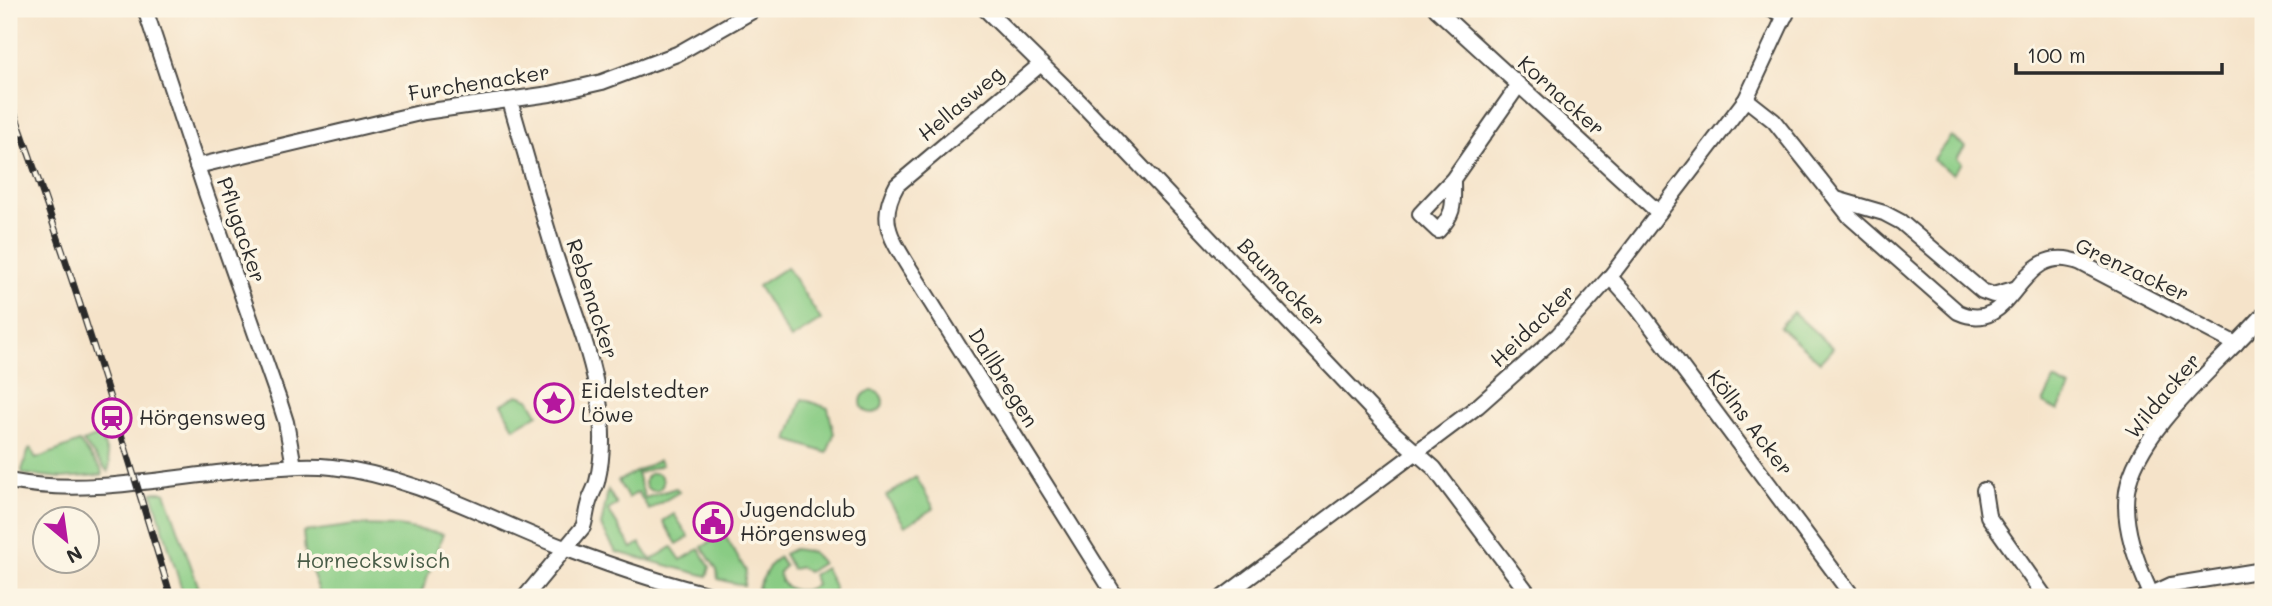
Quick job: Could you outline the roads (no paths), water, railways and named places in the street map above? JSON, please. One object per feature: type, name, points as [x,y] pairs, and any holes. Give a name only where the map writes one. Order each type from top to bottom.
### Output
[{"type":"street","name":"Pflugacker","points":[[145,9],[282,411],[294,466]]},
{"type":"street","name":"Furchenacker","points":[[197,166],[424,112],[510,101],[573,89],[677,54],[756,9]]},
{"type":"street","name":"Baumacker","points":[[985,9],[1041,64],[1394,433],[1434,468],[1531,597]]},
{"type":"street","name":"Kornacker","points":[[1436,9],[1660,213]]},
{"type":"street","points":[[1770,9],[1787,12]]},
{"type":"street","name":"Heidacker","points":[[1223,597],[1417,452],[1518,372],[1568,325],[1610,277],[1746,99],[1787,12]]},
{"type":"street","name":"Hellasweg","points":[[906,176],[1041,64]]},
{"type":"street","points":[[1452,180],[1518,86]]},
{"type":"street","name":"Grenzacker","points":[[1746,99],[1774,121],[1850,218],[1958,312],[1975,317],[1989,314],[2005,303],[2040,264],[2049,259],[2070,259],[2236,344]]},
{"type":"street","name":"Rebenacker","points":[[510,101],[593,372],[601,416],[602,442],[597,483],[588,504],[583,527],[525,597]]},
{"type":"street","name":"Dallbregen","points":[[906,176],[897,185],[888,206],[891,238],[1116,597]]},
{"type":"street","points":[[1836,199],[1901,222],[1987,293],[2000,294],[2016,288]]},
{"type":"street","name":"Köllns Acker","points":[[1610,277],[1627,294],[1853,597]]},
{"type":"street","name":"Wildacker","points":[[2148,596],[2129,532],[2126,510],[2127,491],[2133,471],[2141,452],[2159,426],[2263,315]]},
{"type":"street","points":[[9,481],[62,488],[92,487],[234,470],[294,466],[331,467],[385,478],[450,499],[566,549],[635,573],[719,597]]},
{"type":"street","points":[[1984,490],[1989,516],[2045,597]]},
{"type":"street","points":[[2148,596],[2171,585],[2263,570]]},
{"type":"railway","points":[[9,98],[73,284],[171,597]]},
{"type":"place","name":"Eidelstedter Löwe","points":[[554,403]]},
{"type":"place","name":"Hörgensweg","points":[[112,418]]},
{"type":"place","name":"Jugendclub Hörgensweg","points":[[713,522]]},
{"type":"park label","name":"Horneckswisch","points":[[373,561]]}]
